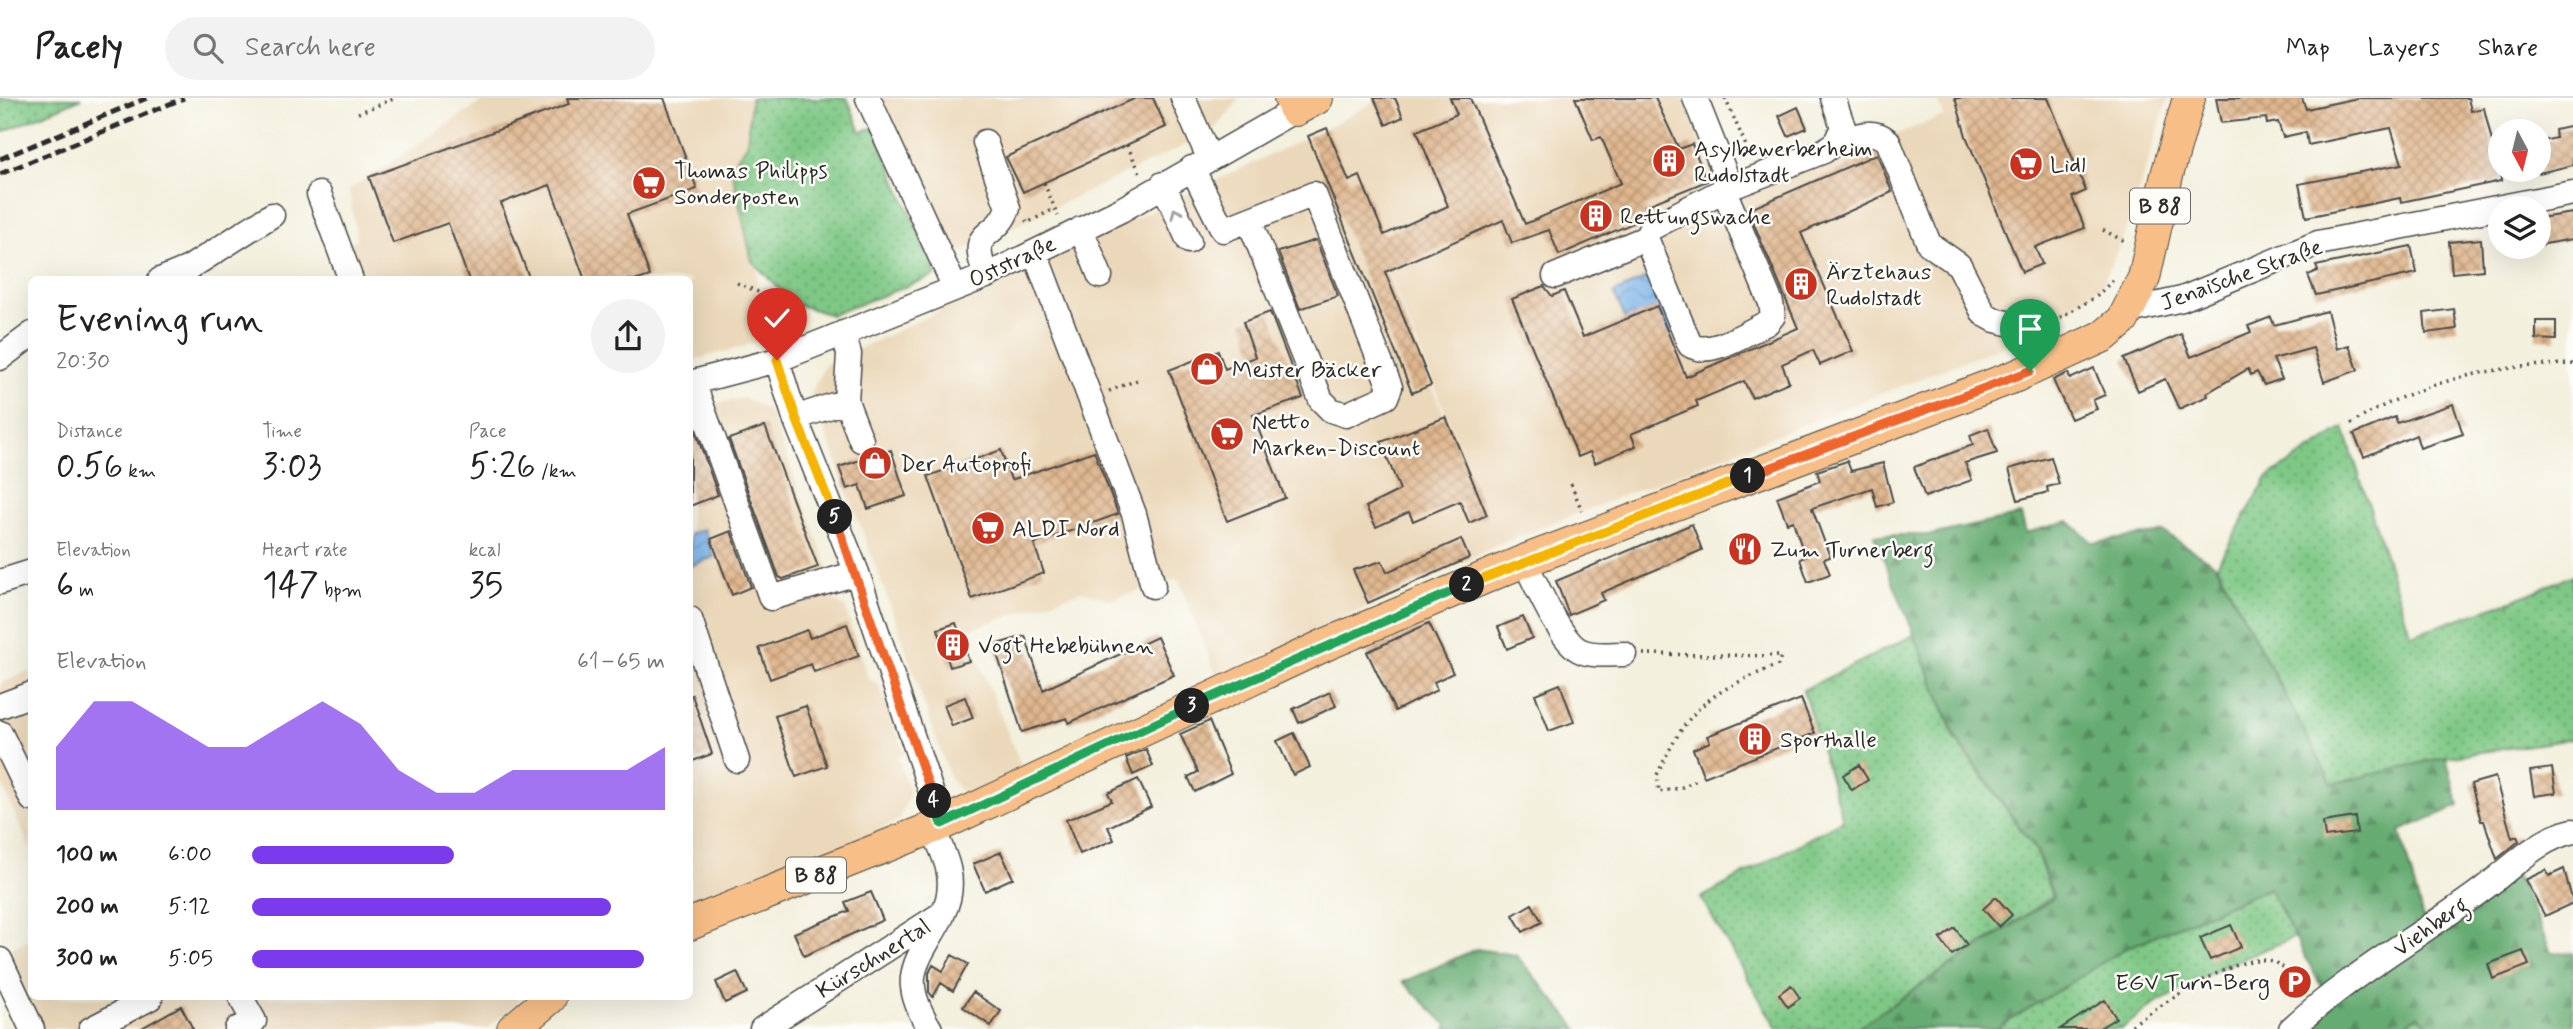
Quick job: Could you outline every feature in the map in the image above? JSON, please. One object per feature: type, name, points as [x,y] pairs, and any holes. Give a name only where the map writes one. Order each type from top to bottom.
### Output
[{"type":"main road","name":"B 88","points":[[2129,311],[2144,278],[2187,98]]},
{"type":"main road","name":"Jenaische Straße","points":[[693,923],[937,826],[1326,644],[1524,561],[2050,362],[2104,336],[2129,311]]},
{"type":"main road","points":[[513,1029],[549,1000]]},
{"type":"street","points":[[868,98],[955,288]]},
{"type":"street","points":[[1183,98],[1200,163],[1223,230],[1314,194],[1390,387],[1386,397],[1346,415],[1331,410],[1321,400],[1249,220]]},
{"type":"street","points":[[1695,98],[1726,176],[1724,190],[1772,303],[1773,316],[1767,323],[1711,348],[1698,350],[1690,345],[1646,238],[1650,228],[1724,190],[1824,151],[1836,142],[1867,133],[1879,134],[1888,141],[1929,244],[1959,265],[1984,314],[1995,320],[2034,330],[2050,362]]},
{"type":"street","points":[[1833,98],[1843,127],[1836,142]]},
{"type":"street","name":"Oststraße","points":[[693,381],[777,360],[806,346],[986,276],[1156,189],[1301,102]]},
{"type":"street","points":[[985,142],[1008,208],[1005,217],[982,238],[977,253],[986,276]]},
{"type":"street","points":[[1156,189],[1189,241]]},
{"type":"street","name":"Jenaische Straße","points":[[2129,311],[2182,299],[2318,243],[2573,193]]},
{"type":"street","points":[[319,194],[350,276]]},
{"type":"street","points":[[169,276],[188,268],[272,215]]},
{"type":"street","points":[[1074,232],[1100,276]]},
{"type":"street","points":[[1555,276],[1646,238]]},
{"type":"street","points":[[1035,253],[1134,514],[1153,586]]},
{"type":"street","points":[[843,333],[849,354],[846,401],[861,440]]},
{"type":"street","points":[[0,358],[28,337]]},
{"type":"street","name":"Kürschnertal","points":[[762,1029],[943,913],[951,885],[937,826],[857,573],[796,418],[777,360]]},
{"type":"street","points":[[693,387],[771,598],[857,573]]},
{"type":"street","points":[[796,418],[846,401]]},
{"type":"street","points":[[1524,561],[1567,640],[1579,650],[1594,654],[1623,654]]},
{"type":"street","points":[[0,582],[28,573]]},
{"type":"street","points":[[693,627],[737,760]]},
{"type":"street","points":[[0,706],[28,696]]},
{"type":"street","points":[[0,733],[28,791]]},
{"type":"street","name":"Viehberg","points":[[2291,1029],[2315,1007],[2484,888],[2539,845],[2573,831]]},
{"type":"street","points":[[930,1029],[914,996],[912,971],[943,913]]},
{"type":"street","points":[[0,960],[32,1029]]},
{"type":"street","points":[[91,1029],[146,1000]]},
{"type":"street","points":[[237,1029],[254,1021],[242,1000]]},
{"type":"path","points":[[358,113],[396,98]]},
{"type":"path","points":[[1725,98],[1759,176]]},
{"type":"path","points":[[1127,145],[1156,189]]},
{"type":"path","points":[[1044,183],[1074,232]]},
{"type":"path","points":[[2103,230],[2130,243],[2125,254]]},
{"type":"path","points":[[2034,330],[2063,318],[2097,296],[2116,276]]},
{"type":"path","points":[[737,283],[777,300],[798,325],[806,346]]},
{"type":"path","points":[[2351,424],[2388,401],[2453,379],[2502,369],[2573,364]]},
{"type":"path","points":[[1118,387],[1140,379]]},
{"type":"path","points":[[1571,484],[1582,512]]},
{"type":"path","points":[[1623,654],[1781,656],[1778,664],[1737,681],[1703,702],[1687,719],[1662,763],[1656,786],[1659,792],[1667,792],[1699,779]]},
{"type":"path","points":[[2126,1029],[2240,962],[2267,960],[2285,968],[2315,1007]]},
{"type":"shaded area","points":[[487,98],[749,98],[760,132],[756,343],[693,360],[693,276],[357,276],[347,244],[357,239],[349,190]]},
{"type":"shaded area","points":[[882,98],[1240,98],[1213,132],[951,256]]},
{"type":"shaded area","points":[[1381,98],[1683,98],[1723,200],[1944,116],[1938,98],[2168,98],[2124,235],[2102,285],[2036,333],[1500,544],[1217,678],[1178,579],[1110,600],[1082,591],[966,631],[1023,770],[973,792],[962,793],[949,776],[896,622],[811,393],[825,365],[1327,128]],"holes":[[[1362,212],[1490,519],[1431,385]]]},
{"type":"shaded area","points":[[744,398],[770,412],[828,568],[830,598],[845,607],[868,678],[879,685],[905,754],[897,756],[910,793],[899,820],[867,837],[693,902],[693,408]]},
{"type":"shaded area","points":[[28,671],[28,844],[0,780],[0,684]]},
{"type":"shaded area","points":[[28,940],[28,1000],[521,1000],[487,1029],[40,1029],[4,951]]},
{"type":"green space","points":[[0,98],[82,98],[0,133]]},
{"type":"green space","points":[[751,98],[847,98],[861,132],[874,127],[936,275],[831,315],[793,303],[752,261],[731,166],[747,145]]},
{"type":"green space","points":[[2344,428],[2411,635],[2514,600],[2573,575],[2573,739],[2446,757],[2332,784],[2217,565],[2267,478]]},
{"type":"green space","points":[[2021,515],[2026,533],[2069,521],[2093,543],[2163,532],[2216,565],[2332,784],[2446,757],[2459,806],[2400,831],[2423,919],[2514,869],[2551,952],[2573,953],[2573,1029],[2431,1029],[2419,1015],[2398,1029],[2304,1029],[2331,1005],[2269,888],[2126,948],[1996,1029],[1855,1029],[2054,898],[2037,851],[1956,738],[1874,535],[1931,535]]},
{"type":"green space","points":[[1914,635],[1955,739],[2036,851],[2052,897],[1855,1029],[1777,1029],[1701,898],[1843,820],[1803,690]]},
{"type":"green space","points":[[2270,888],[2295,937],[2222,967],[2152,1006],[2121,1029],[1996,1029],[2126,948]]},
{"type":"green space","points":[[1476,949],[1516,955],[1578,1029],[1446,1029],[1448,1026],[1403,982]]},
{"type":"green space","points":[[2419,1015],[2431,1029],[2398,1029]]},
{"type":"water","points":[[1653,275],[1678,329],[1638,347],[1614,293]]},
{"type":"water","points":[[704,529],[714,557],[693,565],[693,533]]},
{"type":"building","points":[[567,98],[664,98],[697,189],[627,214],[650,276],[584,276],[550,185],[501,203],[528,276],[468,276],[448,223],[393,243],[369,177],[569,104]]},
{"type":"building","points":[[1136,98],[1153,98],[1166,127],[1023,192],[1006,157]]},
{"type":"building","points":[[1374,98],[1395,98],[1403,117],[1386,125]]},
{"type":"building","points":[[1450,98],[1470,98],[1525,224],[1621,183],[1601,137],[1593,140],[1575,98],[1655,98],[1679,149],[1692,144],[1707,181],[1645,206],[1648,213],[1638,221],[1559,255],[1549,230],[1512,243],[1503,220],[1385,272],[1431,385],[1412,393],[1308,136],[1327,128],[1349,181],[1360,176],[1384,235],[1448,206],[1417,131],[1457,114]]},
{"type":"building","name":"Lidl","points":[[1955,98],[2048,98],[2086,191],[2072,197],[2085,228],[2035,247],[2042,264],[2022,272],[1966,136]]},
{"type":"building","points":[[2216,98],[2302,98],[2306,109],[2358,98],[2468,98],[2471,111],[2484,108],[2488,125],[2488,182],[2496,182],[2401,202],[2400,198],[2306,217],[2299,184],[2402,164],[2391,128],[2308,145],[2306,132],[2283,137],[2278,122],[2267,124],[2266,118],[2221,123]]},
{"type":"building","points":[[1798,107],[1807,128],[1788,136],[1779,116]]},
{"type":"building","points":[[2573,126],[2573,165],[2552,170],[2552,139],[2556,138],[2555,130]]},
{"type":"building","points":[[1877,154],[1892,192],[1801,233],[1853,351],[1820,365],[1813,350],[1782,364],[1789,382],[1752,398],[1744,381],[1696,401],[1698,406],[1631,434],[1636,446],[1595,463],[1590,452],[1578,457],[1512,299],[1544,286],[1552,296],[1564,291],[1583,337],[1657,306],[1686,377],[1798,328],[1748,210]]},
{"type":"building","points":[[2573,213],[2573,239],[2551,243],[2551,216]]},
{"type":"building","points":[[2481,239],[2483,270],[2452,273],[2449,242]]},
{"type":"building","points":[[1316,240],[1338,296],[1300,309],[1278,252]]},
{"type":"building","points":[[2411,246],[2417,273],[2316,295],[2308,275],[2318,271],[2316,266]]},
{"type":"building","points":[[2454,309],[2457,329],[2426,333],[2424,313]]},
{"type":"building","points":[[2327,311],[2337,349],[2349,345],[2358,370],[2324,382],[2313,348],[2273,359],[2282,379],[2264,385],[2257,372],[2251,375],[2248,369],[2207,393],[2208,396],[2179,409],[2165,379],[2138,391],[2124,359],[2181,334],[2191,357],[2251,332],[2248,326],[2271,317],[2274,325]]},
{"type":"building","name":"Netto Marken-Discount","points":[[1270,312],[1303,398],[1253,415],[1285,498],[1227,521],[1169,370],[1218,351],[1225,369],[1255,357],[1243,322]]},
{"type":"building","points":[[2536,321],[2556,321],[2556,340],[2536,339]]},
{"type":"building","points":[[2094,368],[2105,395],[2093,400],[2097,409],[2071,419],[2053,380],[2068,373],[2070,379]]},
{"type":"building","points":[[2453,404],[2463,434],[2420,448],[2416,435],[2364,457],[2354,434],[2395,417],[2397,423]]},
{"type":"building","points":[[1446,417],[1487,515],[1469,523],[1460,501],[1413,521],[1409,512],[1376,527],[1366,507],[1400,490],[1381,442]]},
{"type":"building","points":[[693,424],[718,495],[693,505]]},
{"type":"building","points":[[765,426],[818,567],[783,579],[779,577],[729,439]]},
{"type":"building","points":[[1988,428],[1997,453],[1965,463],[1972,480],[1925,497],[1914,467],[1973,445],[1970,435]]},
{"type":"building","points":[[891,450],[906,496],[868,509],[860,485],[847,489],[839,467]]},
{"type":"building","name":"ALDI Nord","points":[[1001,450],[1011,480],[1094,451],[1118,514],[1034,544],[1044,573],[972,599],[928,476]]},
{"type":"building","points":[[2051,457],[2059,484],[2047,487],[2048,492],[2018,500],[2009,469]]},
{"type":"building","points":[[1847,461],[1851,471],[1883,463],[1893,502],[1877,507],[1872,488],[1812,508],[1830,557],[1824,559],[1830,574],[1808,582],[1800,559],[1805,557],[1793,521],[1787,523],[1777,497],[1820,481],[1817,471]]},
{"type":"building","points":[[1692,524],[1702,550],[1601,593],[1604,600],[1569,615],[1556,581]]},
{"type":"building","points":[[731,531],[751,587],[732,595],[711,539]]},
{"type":"building","points":[[1461,539],[1469,558],[1368,603],[1353,570],[1382,561],[1387,572]]},
{"type":"building","points":[[1523,617],[1532,638],[1507,649],[1498,627]]},
{"type":"building","name":"Vogt Hebebühnen","points":[[956,623],[969,661],[950,667],[938,629]]},
{"type":"building","points":[[1429,623],[1453,673],[1434,682],[1437,690],[1395,711],[1367,652]]},
{"type":"building","points":[[847,624],[859,656],[814,672],[811,664],[770,679],[759,648],[807,630],[810,638]]},
{"type":"building","points":[[1025,636],[1043,690],[1157,637],[1174,675],[1069,723],[1067,718],[1022,732],[994,645]]},
{"type":"building","points":[[1560,684],[1574,722],[1549,731],[1535,694]]},
{"type":"building","points":[[1330,692],[1336,706],[1299,723],[1293,709]]},
{"type":"building","points":[[965,697],[973,718],[952,726],[944,705]]},
{"type":"building","points":[[693,698],[712,754],[693,761]]},
{"type":"building","name":"Sporthalle","points":[[1801,699],[1815,733],[1704,777],[1693,749],[1710,742],[1707,736]]},
{"type":"building","points":[[806,706],[827,766],[796,777],[775,716]]},
{"type":"building","points":[[1209,721],[1231,774],[1195,792],[1188,777],[1198,772],[1180,734]]},
{"type":"building","points":[[1294,733],[1310,767],[1293,775],[1277,741]]},
{"type":"building","points":[[1146,749],[1153,766],[1133,775],[1126,758]]},
{"type":"building","points":[[1859,765],[1868,780],[1852,790],[1843,775]]},
{"type":"building","points":[[2552,768],[2556,793],[2534,796],[2530,771]]},
{"type":"building","points":[[2495,777],[2512,838],[2517,836],[2519,841],[2497,859],[2484,821],[2481,821],[2471,784]]},
{"type":"building","points":[[1138,779],[1151,807],[1108,827],[1114,840],[1080,854],[1066,820],[1112,801],[1108,793]]},
{"type":"building","points":[[2355,817],[2357,833],[2325,837],[2323,822]]},
{"type":"building","points":[[1001,852],[1013,878],[985,891],[973,864]]},
{"type":"building","points":[[2564,869],[2573,903],[2545,916],[2525,880],[2546,870],[2549,876]]},
{"type":"building","points":[[871,892],[883,920],[804,956],[794,933],[849,911],[845,902]]},
{"type":"building","points":[[1996,897],[2012,915],[1999,927],[1983,909]]},
{"type":"building","points":[[1532,904],[1542,922],[1523,932],[1513,915]]},
{"type":"building","points":[[2231,925],[2241,947],[2210,960],[2200,938]]},
{"type":"building","points":[[1955,928],[1967,945],[1952,955],[1940,939]]},
{"type":"building","points":[[2523,951],[2529,965],[2493,979],[2488,964]]},
{"type":"building","points":[[952,955],[968,964],[953,991],[941,983],[933,997],[929,992],[929,973],[933,965],[943,971]]},
{"type":"building","points":[[737,972],[747,993],[725,1003],[716,982]]},
{"type":"building","points":[[1791,985],[1800,998],[1788,1007],[1779,994]]},
{"type":"building","points":[[973,992],[1001,1011],[991,1026],[963,1007]]},
{"type":"building","points":[[2105,1000],[2116,1018],[2098,1029],[2060,1029]]},
{"type":"building","points":[[181,1006],[193,1029],[140,1029]]},
{"type":"railway","points":[[0,159],[147,98]]},
{"type":"railway","points":[[0,174],[184,98]]},
{"type":"place","name":"Asylbewerberheim Rudolstadt","points":[[1669,161]]},
{"type":"place","name":"Lidl","points":[[2026,164]]},
{"type":"place","name":"Thomas Philipps Sonderposten","points":[[649,183]]},
{"type":"place","name":"Rettungswache","points":[[1596,216]]},
{"type":"place","name":"Ärztehaus Rudolstadt","points":[[1801,284]]},
{"type":"place","name":"Meister Bäcker","points":[[1207,369]]},
{"type":"place","name":"Netto Marken-Discount","points":[[1227,434]]},
{"type":"place","name":"Der Autoprofi","points":[[875,463]]},
{"type":"place","name":"ALDI Nord","points":[[988,528]]},
{"type":"place","name":"Zum Turnerberg","points":[[1745,549]]},
{"type":"place","name":"Vogt Hebebühnen","points":[[953,645]]},
{"type":"place","name":"Sporthalle","points":[[1755,739]]},
{"type":"place","name":"EGV Turn-Berg","points":[[2295,982]]},
{"type":"route","points":[[777,360],[796,418],[857,573],[942,824],[1326,644],[1524,561],[2030,371]]}]
